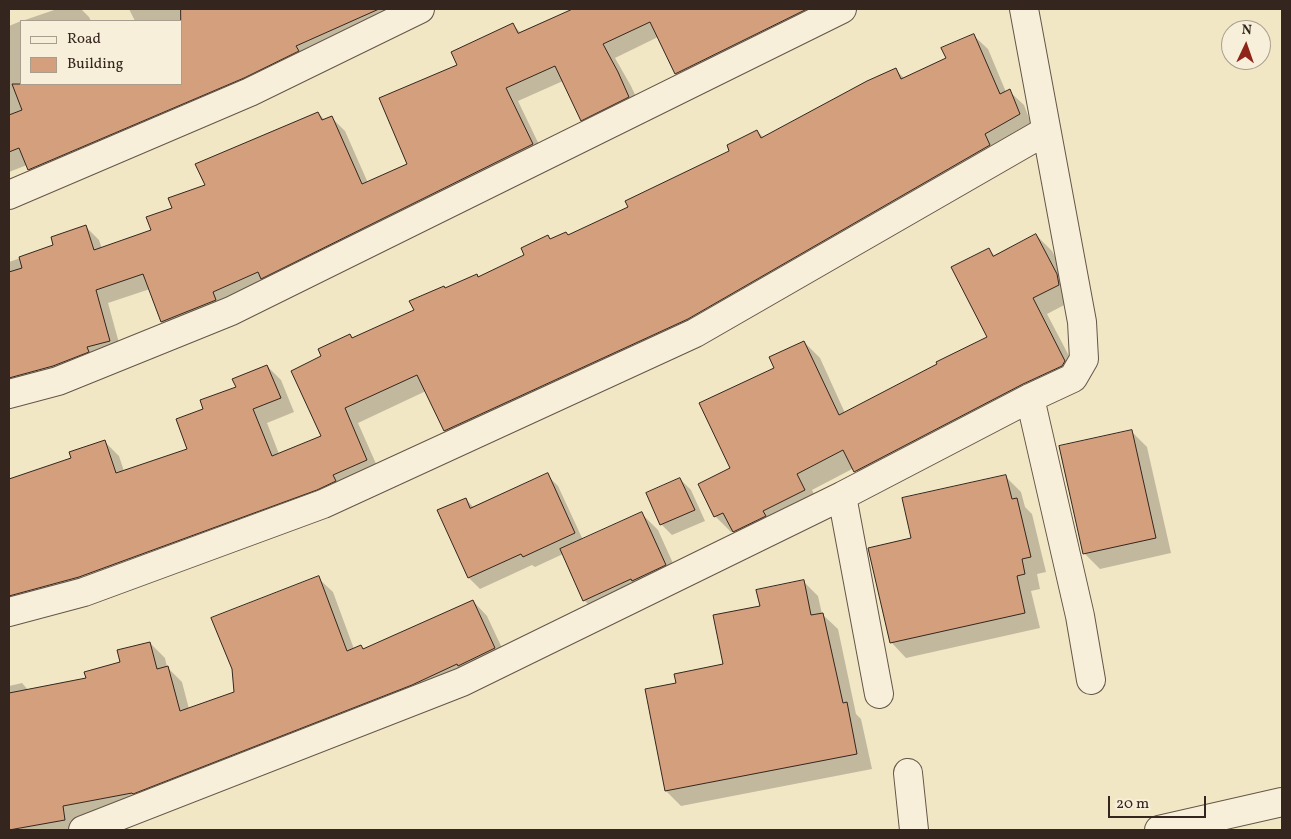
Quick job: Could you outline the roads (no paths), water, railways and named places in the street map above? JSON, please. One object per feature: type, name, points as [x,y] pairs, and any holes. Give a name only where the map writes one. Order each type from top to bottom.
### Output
[{"type":"street","points":[[9,195],[250,92],[420,9]]},
{"type":"street","points":[[9,394],[58,381],[231,311],[842,9]]},
{"type":"street","points":[[83,830],[462,682],[842,496],[1030,398],[1073,378],[1084,359],[1082,322],[1024,9]]},
{"type":"street","points":[[9,612],[84,592],[323,504],[695,333],[1046,131]]},
{"type":"street","points":[[1030,398],[1080,616],[1091,680]]},
{"type":"street","points":[[842,496],[879,694]]},
{"type":"street","points":[[908,773],[914,830]]},
{"type":"street","points":[[1159,830],[1282,802]]}]
